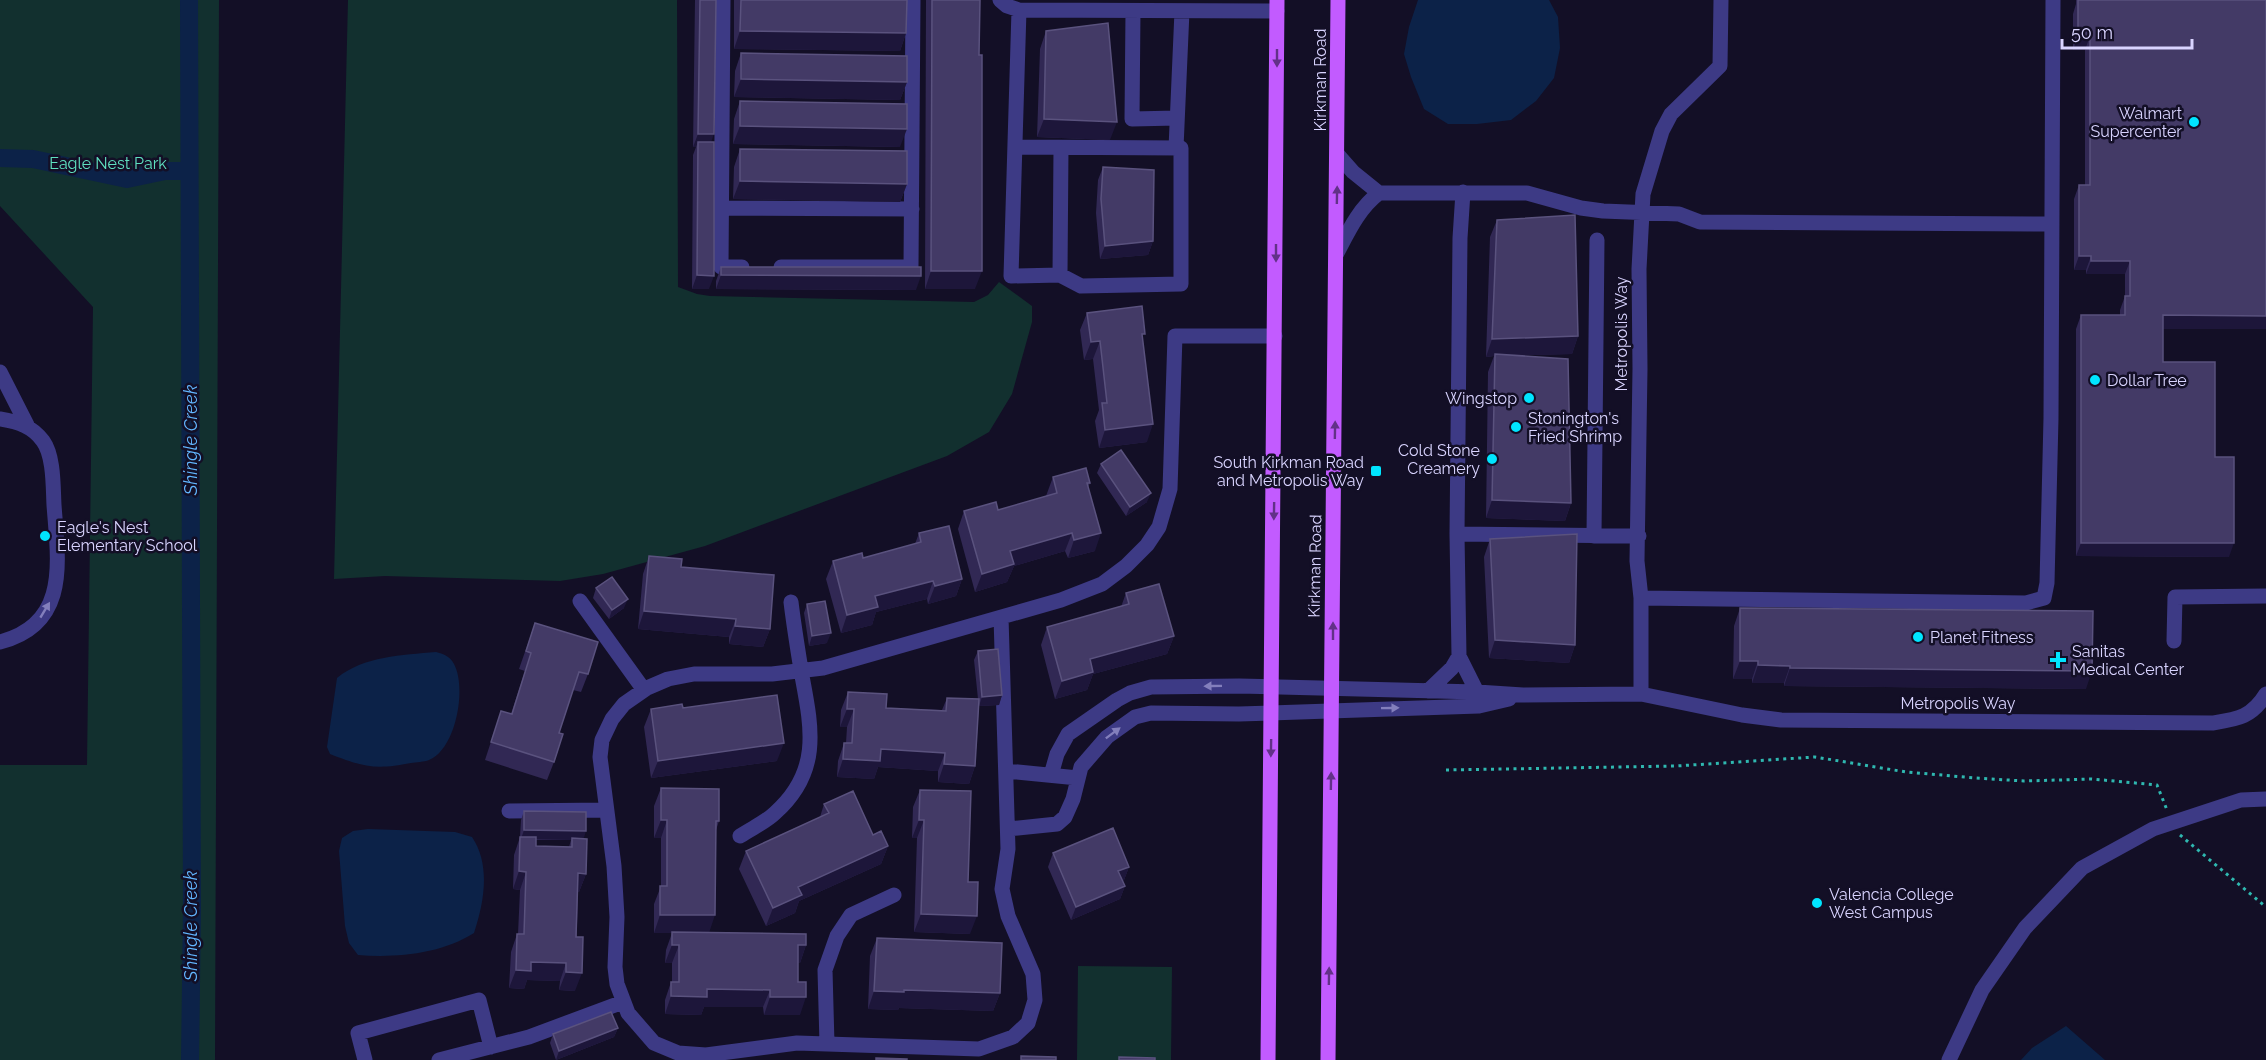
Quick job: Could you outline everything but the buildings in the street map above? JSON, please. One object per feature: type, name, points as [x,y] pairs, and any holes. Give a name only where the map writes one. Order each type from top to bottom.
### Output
[{"type":"main road","name":"Kirkman Road","points":[[1328,1060],[1338,0]]},
{"type":"main road","points":[[1268,1060],[1277,6]]},
{"type":"street","points":[[723,0],[728,62],[728,156],[722,208],[721,267],[911,267],[912,209],[906,157],[907,63],[913,0]]},
{"type":"street","points":[[1000,0],[1007,6],[1019,10],[1132,11],[1165,5],[1182,11],[1277,6]]},
{"type":"street","name":"Metropolis Way","points":[[1641,694],[1641,598],[1637,561],[1639,536],[1637,509],[1640,369],[1639,269],[1642,213],[1646,181],[1662,131],[1671,114],[1720,66],[1721,0]]},
{"type":"street","points":[[1641,598],[2026,603],[2044,598],[2047,583],[2050,418],[2053,0]]},
{"type":"street","points":[[1015,147],[1181,148],[1181,284],[1081,286],[1060,275],[1011,276],[1019,10]]},
{"type":"street","points":[[1132,11],[1132,119],[1177,118]]},
{"type":"street","points":[[1176,148],[1182,11]]},
{"type":"street","points":[[1060,275],[1061,148]]},
{"type":"street","points":[[1338,155],[1353,172],[1379,193]]},
{"type":"street","points":[[1463,192],[1457,534],[1459,656],[1478,692]]},
{"type":"street","points":[[1337,254],[1354,220],[1370,200],[1379,193],[1527,193],[1581,208],[1679,214],[1700,222],[2052,224]]},
{"type":"street","points":[[722,208],[912,209]]},
{"type":"street","points":[[1594,536],[1597,240]]},
{"type":"street","points":[[1001,617],[1008,829],[1008,849],[1002,889],[1008,916],[1033,974],[1035,1000],[1028,1023],[1013,1037],[979,1049],[797,1043],[706,1055],[678,1053],[654,1043],[628,1013],[617,984],[615,967],[614,866],[600,757],[602,740],[612,719],[624,704],[644,690],[668,679],[694,674],[772,674],[823,668],[1001,617],[1061,600],[1102,584],[1126,566],[1147,545],[1159,527],[1170,489],[1175,336],[1275,336]]},
{"type":"street","points":[[0,372],[27,425],[45,443],[52,468],[58,552],[57,583],[49,607],[35,625],[19,637],[0,642]]},
{"type":"street","points":[[0,419],[27,425]]},
{"type":"street","points":[[1457,534],[1639,536]]},
{"type":"street","points":[[2174,641],[2175,597],[2266,596]]},
{"type":"street","points":[[580,601],[644,690]]},
{"type":"street","points":[[740,836],[775,813],[796,790],[807,767],[812,744],[810,719],[790,602]]},
{"type":"street","points":[[1428,691],[1452,668],[1459,656]]},
{"type":"street","points":[[1151,687],[1151,713]]},
{"type":"street","points":[[1051,775],[1056,754],[1068,734],[1123,696],[1151,687],[1272,687],[1523,695]]},
{"type":"street","name":"Metropolis Way","points":[[1523,695],[1641,694],[1742,716],[1781,720],[2213,723],[2240,719],[2259,705],[2266,694]]},
{"type":"street","points":[[1008,829],[1057,824],[1065,817],[1073,799],[1081,767],[1107,737],[1135,717],[1151,713],[1271,713],[1479,706],[1523,695]]},
{"type":"street","points":[[1007,771],[1078,778]]},
{"type":"street","points":[[1949,1060],[1982,990],[2025,928],[2082,868],[2153,829],[2241,800],[2266,799]]},
{"type":"street","points":[[509,811],[606,810]]},
{"type":"street","points":[[819,1060],[823,1044],[825,970],[837,936],[851,915],[894,895]]},
{"type":"street","points":[[365,1060],[358,1033],[479,1000],[491,1047]]},
{"type":"street","points":[[439,1060],[529,1037],[623,1002]]},
{"type":"path","points":[[1446,770],[1676,766],[1815,757],[1906,772],[1965,777],[2024,781],[2092,778],[2157,785],[2168,811]]},
{"type":"path","points":[[2177,830],[2189,844],[2266,907]]},
{"type":"green space","name":"Eagle Nest Park","points":[[0,0],[219,0],[215,1060],[0,1060],[0,765],[87,765],[93,307],[0,206]]},
{"type":"green space","points":[[348,0],[677,0],[678,287],[710,296],[974,302],[988,295],[999,282],[1032,306],[1032,322],[1012,394],[989,432],[947,456],[705,546],[603,574],[560,581],[385,576],[334,579]]},
{"type":"green space","points":[[1078,966],[1172,967],[1171,1060],[1077,1060]]},
{"type":"water","points":[[1418,0],[1549,0],[1558,17],[1560,48],[1554,78],[1536,101],[1511,120],[1477,124],[1448,124],[1424,109],[1404,54],[1409,27]]},
{"type":"water","points":[[436,652],[446,656],[454,664],[459,688],[457,717],[446,744],[438,754],[425,761],[379,767],[352,762],[330,754],[327,747],[337,678],[371,661]]},
{"type":"water","points":[[368,829],[455,832],[472,837],[478,848],[484,872],[483,897],[474,933],[447,946],[418,953],[388,956],[358,955],[349,943],[345,926],[339,851],[342,838],[353,831]]},
{"type":"water","points":[[2066,1026],[2105,1060],[2021,1060],[2032,1048]]},
{"type":"waterway","name":"Shingle Creek","points":[[189,0],[192,908],[190,1060]]},
{"type":"waterway","points":[[0,158],[33,159],[127,179],[165,171],[189,171]]},
{"type":"place","name":"Walmart Supercenter","points":[[2194,122]]},
{"type":"place","name":"Dollar Tree","points":[[2095,380]]},
{"type":"place","name":"Wingstop","points":[[1529,398]]},
{"type":"place","name":"Stonington's Fried Shrimp","points":[[1516,427]]},
{"type":"place","name":"Cold Stone Creamery","points":[[1492,459]]},
{"type":"place","name":"South Kirkman Road and Metropolis Way","points":[[1376,471]]},
{"type":"place","name":"Eagle's Nest Elementary School","points":[[45,536]]},
{"type":"place","name":"Planet Fitness","points":[[1918,637]]},
{"type":"place","name":"Sanitas Medical Center","points":[[2058,660]]},
{"type":"place","name":"Valencia College West Campus","points":[[1817,903]]}]
